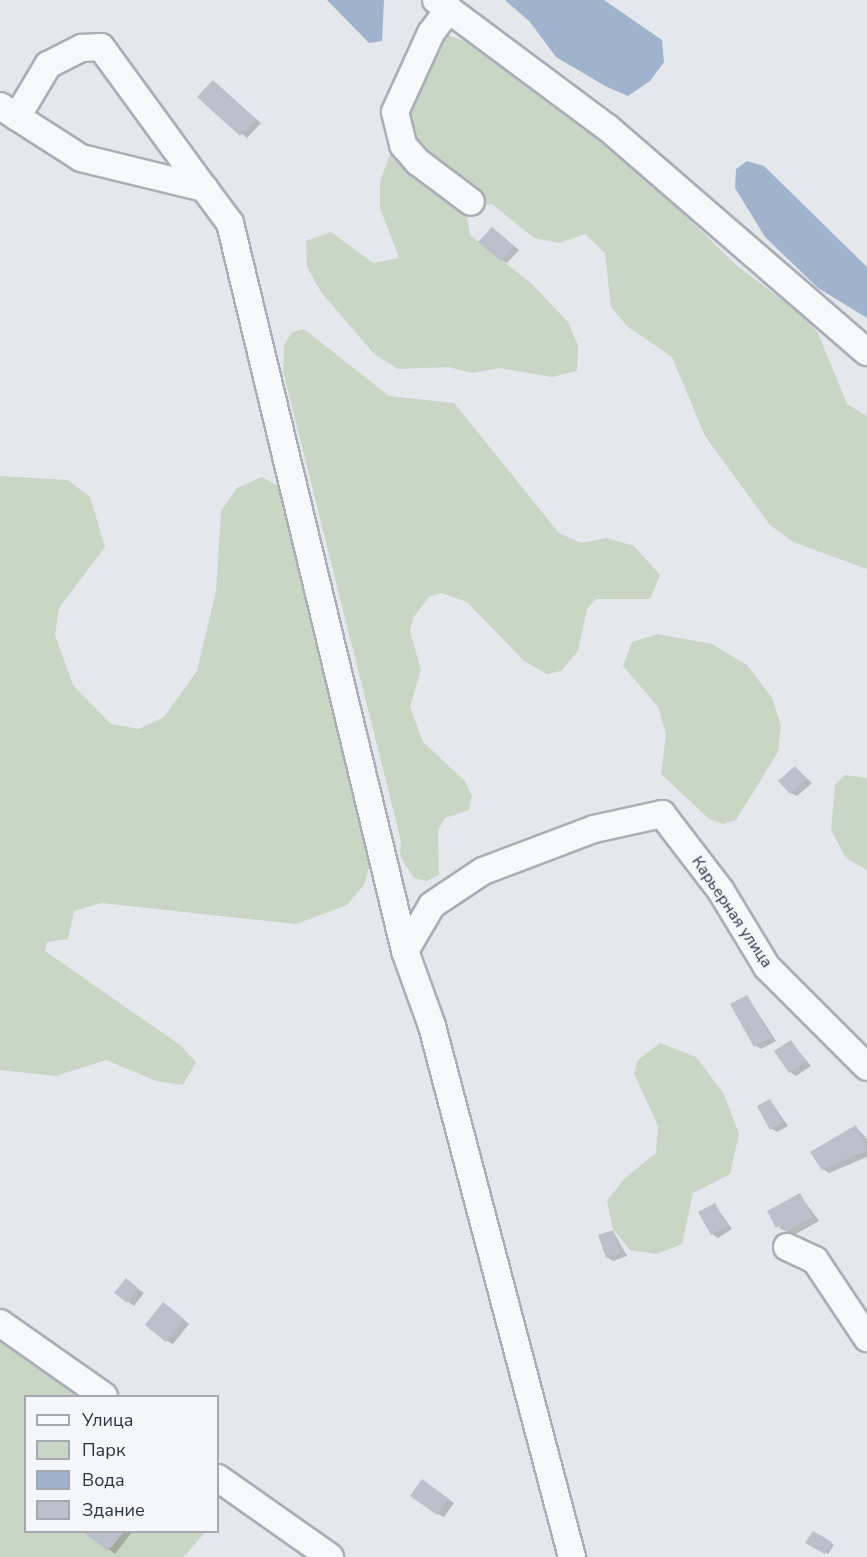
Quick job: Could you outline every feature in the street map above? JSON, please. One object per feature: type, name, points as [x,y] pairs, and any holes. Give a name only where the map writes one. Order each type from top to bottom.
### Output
[{"type":"street","points":[[471,202],[418,162],[404,145],[394,112],[443,5],[608,128],[867,352]]},
{"type":"street","points":[[204,188],[81,158],[8,111],[48,65],[82,48],[101,48],[230,223],[405,951],[432,1026],[572,1557]]},
{"type":"street","name":"Карьерная улица","points":[[405,951],[432,905],[483,871],[594,829],[662,814],[721,891],[767,967],[867,1067]]},
{"type":"street","points":[[787,1247],[815,1260],[867,1338]]},
{"type":"street","points":[[0,1323],[103,1395]]},
{"type":"street","points":[[219,1479],[330,1557]]},
{"type":"green space","points":[[442,33],[467,42],[621,152],[736,265],[801,314],[818,333],[847,404],[867,416],[867,569],[793,542],[770,525],[705,436],[672,357],[628,327],[611,307],[605,253],[585,234],[559,243],[534,238],[492,204],[466,210],[470,235],[532,284],[568,322],[578,345],[577,371],[552,377],[499,368],[473,373],[448,367],[398,369],[374,354],[321,292],[307,267],[306,241],[331,232],[373,263],[399,258],[380,208],[380,181],[428,55]]},
{"type":"green space","points":[[304,329],[389,396],[454,403],[559,533],[581,543],[607,538],[634,546],[660,575],[650,599],[596,599],[587,609],[578,651],[561,671],[547,674],[524,661],[467,602],[441,593],[429,597],[413,618],[410,631],[421,670],[410,707],[423,742],[465,781],[472,796],[469,810],[445,818],[438,830],[439,875],[426,881],[414,878],[400,856],[401,841],[283,371],[284,345],[292,332]]},
{"type":"green space","points":[[0,476],[68,480],[90,497],[105,547],[59,608],[55,635],[73,685],[111,724],[139,729],[164,717],[197,671],[216,591],[221,511],[237,488],[262,477],[285,490],[371,860],[364,885],[347,905],[296,924],[101,903],[74,911],[68,939],[47,942],[45,951],[180,1045],[196,1062],[183,1085],[156,1081],[106,1060],[56,1076],[0,1070]]},
{"type":"green space","points":[[658,634],[712,644],[747,665],[772,698],[781,726],[778,752],[736,820],[723,824],[709,819],[661,774],[666,734],[658,707],[623,666],[632,642]]},
{"type":"green space","points":[[845,775],[867,778],[867,870],[846,858],[831,830],[835,785]]},
{"type":"green space","points":[[660,1043],[696,1057],[724,1094],[739,1134],[730,1174],[693,1193],[682,1244],[657,1254],[630,1250],[613,1229],[607,1201],[624,1179],[656,1153],[658,1126],[634,1073],[638,1060]]},
{"type":"green space","points":[[0,1323],[103,1395],[24,1395],[24,1533],[204,1533],[184,1557],[0,1557]]},
{"type":"water","points":[[327,0],[384,0],[382,41],[369,43]]},
{"type":"water","points":[[505,0],[604,0],[662,40],[664,62],[650,81],[628,96],[607,87],[556,57],[530,22]]},
{"type":"water","points":[[747,161],[764,166],[867,267],[867,318],[818,288],[765,237],[735,188],[736,169]]},
{"type":"building","points":[[213,80],[256,119],[240,136],[197,97]]},
{"type":"building","points":[[492,227],[514,246],[501,261],[478,242]]},
{"type":"building","points":[[795,766],[807,779],[790,794],[778,781]]},
{"type":"building","points":[[747,995],[771,1037],[754,1047],[730,1004]]},
{"type":"building","points":[[791,1040],[806,1062],[789,1073],[774,1051]]},
{"type":"building","points":[[770,1099],[783,1122],[770,1130],[757,1106]]},
{"type":"building","points":[[856,1125],[867,1150],[822,1170],[810,1152]]},
{"type":"building","points":[[800,1193],[813,1217],[786,1232],[781,1225],[776,1228],[767,1211]]},
{"type":"building","points":[[715,1203],[727,1226],[711,1235],[698,1212]]},
{"type":"building","points":[[613,1230],[621,1253],[606,1258],[598,1235]]},
{"type":"building","points":[[126,1278],[139,1289],[127,1303],[114,1293]]},
{"type":"building","points":[[163,1302],[184,1319],[166,1342],[145,1325]]},
{"type":"building","points":[[422,1479],[449,1499],[437,1515],[410,1496]]},
{"type":"building","points":[[813,1531],[832,1542],[825,1554],[805,1543]]},
{"type":"building","points":[[84,1533],[123,1533],[108,1551]]}]
